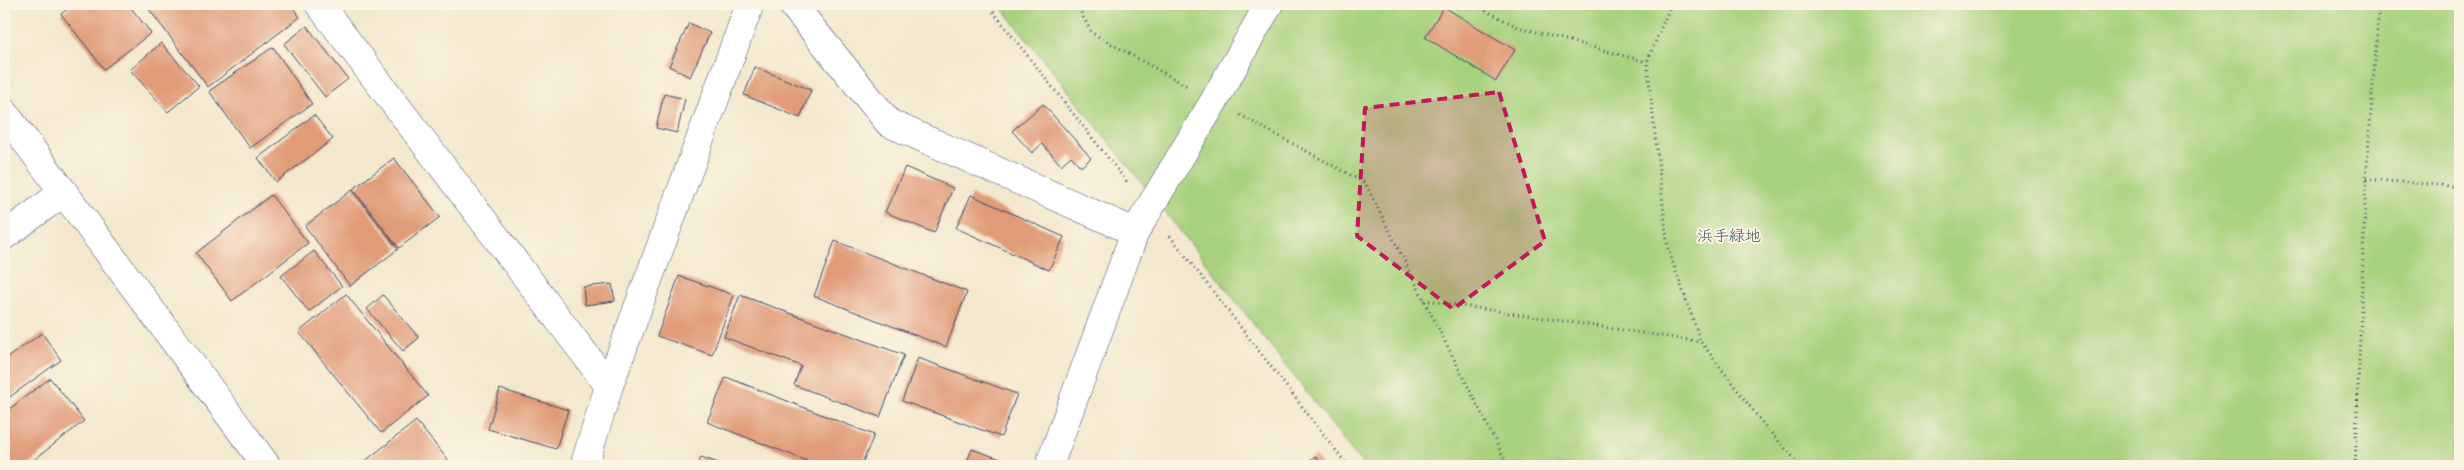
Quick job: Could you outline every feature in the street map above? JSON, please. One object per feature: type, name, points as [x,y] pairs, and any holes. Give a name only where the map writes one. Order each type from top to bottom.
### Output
[{"type":"street","points":[[320,4],[609,386]]},
{"type":"street","points":[[584,466],[609,386],[750,4]]},
{"type":"street","points":[[792,4],[889,123],[1135,232]]},
{"type":"street","points":[[1049,466],[1135,232],[1214,101],[1269,4]]},
{"type":"street","points":[[4,112],[267,466]]},
{"type":"street","points":[[4,236],[64,192]]},
{"type":"path","points":[[1076,4],[1092,33],[1365,183],[1508,466]]},
{"type":"path","points":[[1472,4],[1518,27],[1647,62]]},
{"type":"path","points":[[1671,4],[1647,62],[1668,249],[1701,342],[1764,425],[1801,466]]},
{"type":"path","points":[[2355,466],[2366,179],[2379,4]]},
{"type":"path","points":[[2366,179],[2460,187]]},
{"type":"path","points":[[1424,300],[1701,342]]},
{"type":"highlighted area","points":[[1499,92],[1545,241],[1453,309],[1357,236],[1365,108]]},
{"type":"green space","name":"浜手緑地","points":[[999,4],[2460,4],[2460,466],[1364,466],[1217,277]]},
{"type":"building","points":[[74,4],[128,4],[151,33],[104,69],[61,14]]},
{"type":"building","points":[[145,4],[290,4],[300,17],[208,87]]},
{"type":"building","points":[[1444,7],[1515,50],[1496,81],[1425,37]]},
{"type":"building","points":[[689,23],[710,33],[690,77],[669,66]]},
{"type":"building","points":[[307,26],[348,79],[325,97],[284,44]]},
{"type":"building","points":[[161,43],[199,86],[168,112],[130,70]]},
{"type":"building","points":[[273,47],[312,104],[250,148],[209,91]]},
{"type":"building","points":[[755,67],[811,90],[800,118],[744,95]]},
{"type":"building","points":[[664,94],[685,99],[677,133],[656,128]]},
{"type":"building","points":[[1043,104],[1091,158],[1081,167],[1071,156],[1061,165],[1042,144],[1032,153],[1012,131]]},
{"type":"building","points":[[314,115],[333,139],[276,182],[258,158]]},
{"type":"building","points":[[394,158],[440,217],[399,248],[353,189]]},
{"type":"building","points":[[905,167],[953,188],[934,233],[885,212]]},
{"type":"building","points":[[352,190],[398,249],[350,286],[305,226]]},
{"type":"building","points":[[271,195],[308,243],[232,301],[196,253]]},
{"type":"building","points":[[971,195],[1064,237],[1049,270],[956,228]]},
{"type":"building","points":[[835,241],[967,292],[946,347],[814,296]]},
{"type":"building","points":[[314,251],[342,286],[309,312],[281,276]]},
{"type":"building","points":[[679,276],[734,295],[712,355],[657,336]]},
{"type":"building","points":[[612,284],[615,301],[585,305],[583,287]]},
{"type":"building","points":[[346,294],[428,396],[381,433],[299,332]]},
{"type":"building","points":[[383,295],[419,338],[403,351],[367,309]]},
{"type":"building","points":[[740,295],[904,355],[880,417],[794,385],[801,366],[724,337]]},
{"type":"building","points":[[42,333],[61,360],[4,401],[4,360]]},
{"type":"building","points":[[918,358],[1017,394],[1001,437],[902,401]]},
{"type":"building","points":[[726,377],[874,435],[861,466],[820,466],[707,422]]},
{"type":"building","points":[[50,378],[84,421],[26,466],[5,466],[4,413]]},
{"type":"building","points":[[500,389],[568,410],[556,449],[488,429]]},
{"type":"building","points":[[416,421],[453,466],[359,466]]},
{"type":"building","points":[[972,449],[1009,462],[1008,466],[965,466]]},
{"type":"building","points":[[1315,456],[1323,466],[1302,466]]},
{"type":"building","points":[[701,457],[727,466],[697,466]]}]
